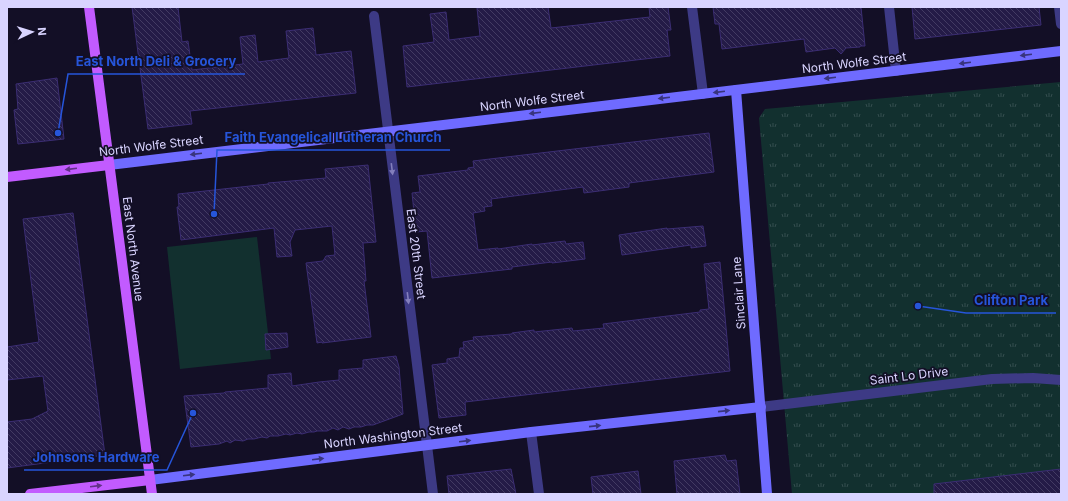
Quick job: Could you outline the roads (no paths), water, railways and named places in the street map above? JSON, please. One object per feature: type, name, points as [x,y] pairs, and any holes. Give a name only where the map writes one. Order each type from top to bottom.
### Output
[{"type":"main road","name":"East North Avenue","points":[[89,7],[152,494]]},
{"type":"main road","name":"North Wolfe Street","points":[[7,177],[1061,51]]},
{"type":"main road","name":"Sinclair Lane","points":[[736,90],[767,494]]},
{"type":"main road","name":"North Washington Street","points":[[30,494],[532,432],[761,407]]},
{"type":"street","points":[[692,7],[703,94]]},
{"type":"street","points":[[889,7],[896,71]]},
{"type":"street","points":[[1059,7],[1061,24]]},
{"type":"street","name":"East 20th Street","points":[[374,16],[433,494]]},
{"type":"street","name":"Saint Lo Drive","points":[[761,407],[992,379],[1033,378],[1061,380]]},
{"type":"street","points":[[532,432],[539,494]]},
{"type":"place","name":"East North Deli & Grocery","points":[[58,133]]},
{"type":"place","name":"Faith Evangelical Lutheran Church","points":[[214,214]]},
{"type":"place","name":"Clifton Park","points":[[918,306]]},
{"type":"place","name":"Johnsons Hardware","points":[[193,413]]}]
